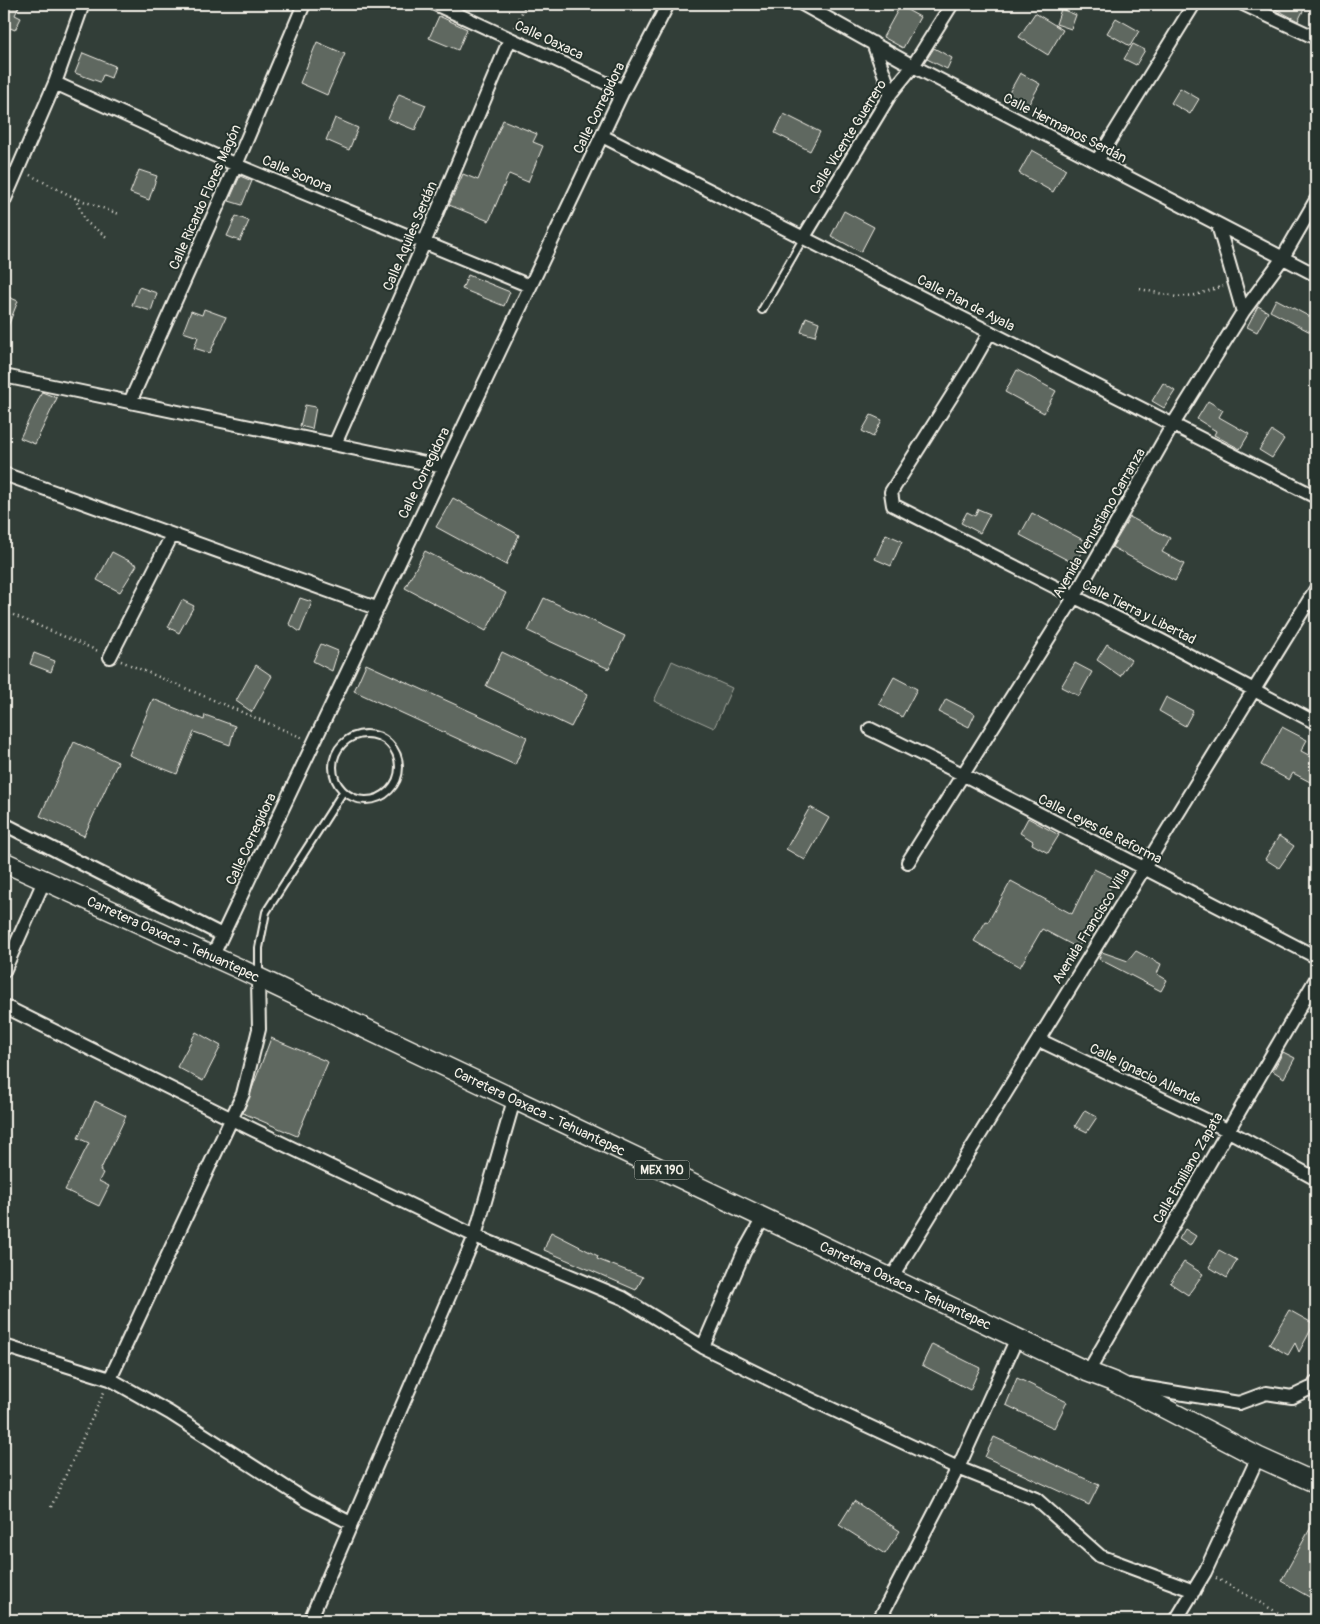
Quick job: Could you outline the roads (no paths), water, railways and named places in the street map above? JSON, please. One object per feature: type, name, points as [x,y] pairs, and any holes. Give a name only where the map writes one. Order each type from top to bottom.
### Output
[{"type":"main road","name":"Carretera Oaxaca - Tehuantepec","points":[[4,862],[258,978],[1088,1372],[1114,1382],[1258,1458],[1316,1483]]},
{"type":"street","points":[[4,202],[55,83],[83,4]]},
{"type":"street","name":"Calle Ricardo Flores Magón","points":[[130,402],[236,165],[304,4]]},
{"type":"street","name":"Calle Oaxaca","points":[[435,4],[623,91]]},
{"type":"street","name":"Calle Corregidora","points":[[212,957],[623,91],[668,4]]},
{"type":"street","name":"Calle Hermanos Serdán","points":[[802,4],[913,66],[1316,276]]},
{"type":"street","name":"Calle Vicente Guerrero","points":[[804,237],[891,93],[913,66],[952,4]]},
{"type":"street","points":[[1097,161],[1194,4]]},
{"type":"street","points":[[1243,4],[1316,38]]},
{"type":"street","name":"Calle Aquiles Serdán","points":[[335,444],[424,243],[510,39]]},
{"type":"street","points":[[874,44],[891,93]]},
{"type":"street","name":"Calle Sonora","points":[[55,83],[236,165],[530,286]]},
{"type":"street","name":"Calle Plan de Ayala","points":[[602,136],[804,237],[1172,426],[1316,497]]},
{"type":"street","name":"Avenida Venustiano Carranza","points":[[908,862],[1075,596],[1172,426],[1243,312],[1282,259],[1316,200]]},
{"type":"street","points":[[1218,225],[1243,312]]},
{"type":"street","name":"Calle Tierra y Libertad","points":[[990,332],[891,492],[893,505],[1075,596],[1316,723]]},
{"type":"street","points":[[4,376],[444,467]]},
{"type":"street","points":[[4,474],[376,608]]},
{"type":"street","points":[[110,657],[172,535]]},
{"type":"street","name":"Avenida Francisco Villa","points":[[892,1279],[1316,589]]},
{"type":"street","name":"Calle Leyes de Reforma","points":[[870,729],[962,774],[1316,957]]},
{"type":"street","points":[[4,824],[222,936]]},
{"type":"street","points":[[4,971],[44,881]]},
{"type":"street","points":[[110,1380],[243,1094],[259,1029],[258,978]]},
{"type":"street","name":"Calle Emiliano Zapata","points":[[1088,1372],[1316,979]]},
{"type":"street","points":[[4,1006],[475,1236],[623,1298],[703,1347],[958,1468],[1036,1499],[1100,1556],[1194,1591]]},
{"type":"street","name":"Calle Ignacio Allende","points":[[1039,1040],[1227,1130],[1316,1179]]},
{"type":"street","points":[[310,1620],[475,1236],[514,1100]]},
{"type":"street","points":[[703,1347],[744,1252],[763,1218]]},
{"type":"street","points":[[879,1620],[958,1468],[1017,1338]]},
{"type":"street","points":[[4,1346],[110,1380],[170,1414],[307,1501],[351,1524]]},
{"type":"street","points":[[1114,1382],[1239,1403],[1266,1393],[1292,1397],[1313,1386],[1316,1382]]},
{"type":"street","points":[[1176,1620],[1206,1572],[1258,1458]]},
{"type":"lane","points":[[762,310],[804,237]]},
{"type":"lane","points":[[359,734],[370,734],[388,743],[395,752],[399,763],[394,785],[386,794],[370,800],[353,798],[343,792],[336,783],[332,763],[341,744],[359,734]]},
{"type":"lane","points":[[258,978],[259,948],[266,912],[343,792]]}]
